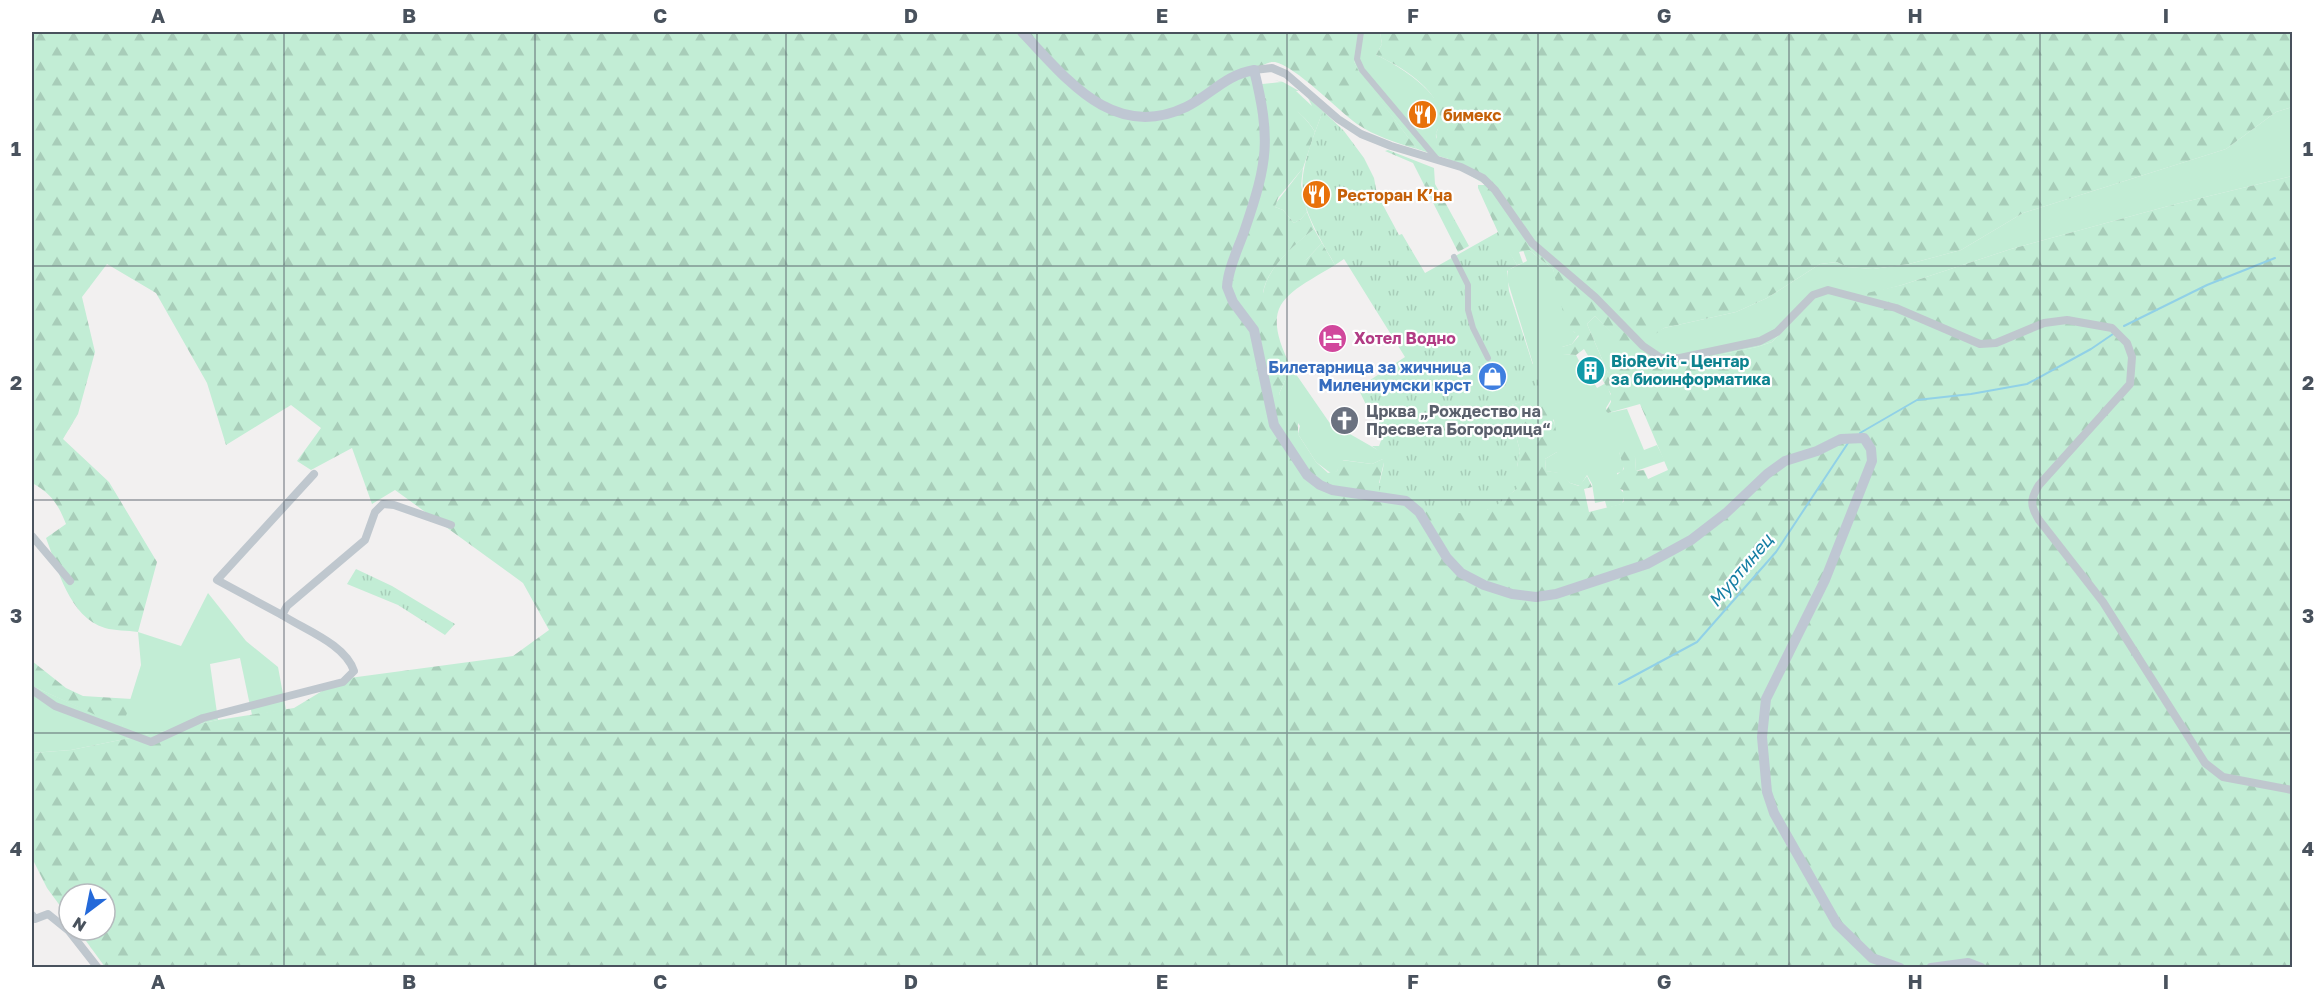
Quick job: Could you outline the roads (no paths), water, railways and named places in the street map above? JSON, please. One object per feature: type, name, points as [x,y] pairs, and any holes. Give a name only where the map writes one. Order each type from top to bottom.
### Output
[{"type":"main road","points":[[1022,32],[1085,95],[1110,110],[1132,116],[1156,116],[1176,111],[1194,103],[1225,80],[1254,70],[1264,117],[1266,155],[1259,190],[1227,286],[1233,302],[1254,330],[1274,425],[1301,467],[1320,485],[1338,492],[1393,498],[1414,507],[1447,558],[1461,573],[1484,585],[1536,597],[1556,594],[1647,564],[1691,540],[1726,513],[1767,474],[1785,461],[1817,451],[1841,439],[1864,438],[1872,449],[1872,461],[1821,589],[1766,699],[1762,737],[1767,792],[1774,813],[1837,924],[1872,958],[1900,968]]},
{"type":"main road","points":[[1931,968],[1956,963],[1981,968]]},
{"type":"street","points":[[1361,32],[1357,59],[1362,70],[1436,158]]},
{"type":"street","points":[[1254,70],[1272,68],[1281,72],[1300,84],[1351,128],[1385,144],[1466,169],[1487,182],[1532,243],[1595,297],[1643,346],[1660,358],[1680,358],[1760,341],[1777,332],[1806,300],[1818,292],[1828,290],[1896,308],[1980,344],[1996,343],[2044,323],[2067,320],[2105,325],[2119,333],[2127,343],[2132,357],[2130,384],[2040,485],[2031,500],[2033,508],[2039,520],[2103,603],[2205,763],[2223,777],[2292,790]]},
{"type":"street","points":[[1455,257],[1468,285],[1470,319],[1488,358]]},
{"type":"street","points":[[32,690],[55,706],[151,742],[203,718],[269,700],[289,698],[303,691],[343,682],[354,671],[351,662],[337,649],[282,615],[217,580],[314,474]]},
{"type":"street","points":[[282,615],[286,606],[364,540],[375,512],[383,504],[394,505],[451,525]]},
{"type":"street","points":[[32,536],[70,581]]},
{"type":"street","points":[[32,915],[35,919],[48,914],[62,926],[98,968]]},
{"type":"waterway","points":[[2124,326],[2207,285],[2275,258]]},
{"type":"waterway","points":[[1860,433],[1917,400],[1971,394],[2027,384],[2091,349],[2113,334]]},
{"type":"waterway","name":"Муртинец","points":[[1619,684],[1697,642],[1776,552],[1848,443]]},
{"type":"place","name":"бимекс","points":[[1422,115]]},
{"type":"place","name":"Ресторан К’на","points":[[1316,195]]},
{"type":"place","name":"Хотел Водно","points":[[1333,338]]},
{"type":"place","name":"BioRevit - Центар за биоинформатика","points":[[1590,370]]},
{"type":"place","name":"Билетарница за жичница Милениумски крст","points":[[1492,376]]},
{"type":"place","name":"Црква „Рождество на Пресвета Богородица“","points":[[1345,420]]}]
